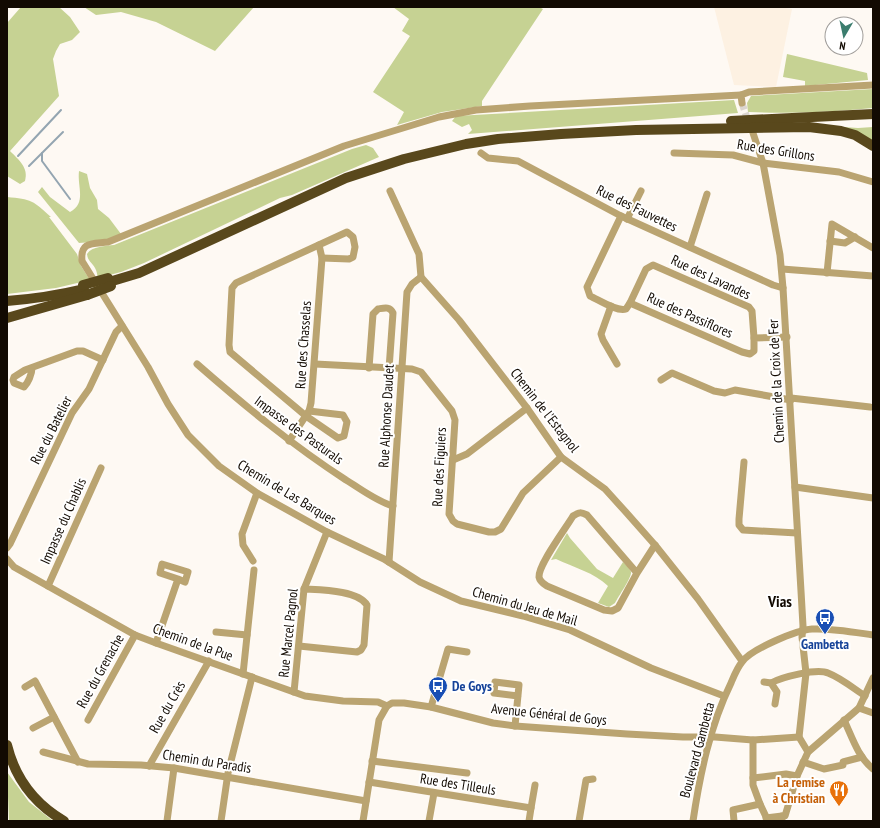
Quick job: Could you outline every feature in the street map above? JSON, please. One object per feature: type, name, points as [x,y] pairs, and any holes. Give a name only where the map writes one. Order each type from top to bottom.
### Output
[{"type":"highway","points":[[848,115],[873,110]]},
{"type":"highway","points":[[109,282],[137,267],[345,175],[436,145],[497,135],[529,132],[873,114]]},
{"type":"highway","points":[[740,127],[873,119]]},
{"type":"highway","points":[[7,318],[85,290],[139,273],[346,178],[437,150],[498,139],[530,136],[628,131],[809,126],[827,128],[855,135],[873,146]]},
{"type":"highway","points":[[7,296],[58,290],[85,290]]},
{"type":"highway","points":[[7,301],[28,300],[85,290]]},
{"type":"highway","points":[[7,745],[10,760],[24,785],[34,798],[48,811],[64,821]]},
{"type":"street","points":[[742,103],[741,95],[749,92],[873,85]]},
{"type":"street","name":"Chemin de Las Barques","points":[[389,562],[327,532],[257,493],[219,466],[188,435],[168,404],[148,367],[82,261],[81,252],[85,247],[91,244],[108,242],[344,146],[439,117],[476,110],[530,106],[741,95]]},
{"type":"street","name":"Chemin de la Croix de Fer","points":[[752,133],[763,163],[782,269],[802,598],[802,631],[806,673],[799,737]]},
{"type":"street","name":"Rue des Fauvettes","points":[[481,153],[488,158],[518,161],[624,217],[690,248],[783,288]]},
{"type":"street","name":"Rue des Grillons","points":[[674,153],[733,155],[763,163],[839,172],[861,177],[873,182]]},
{"type":"street","points":[[390,191],[419,254],[421,277]]},
{"type":"street","name":"Rue des Passiflores","points":[[641,191],[624,217],[587,288],[590,296],[623,310],[626,309],[630,303],[742,352],[750,354],[754,351],[754,338]]},
{"type":"street","points":[[690,248],[707,194]]},
{"type":"street","points":[[826,273],[832,224],[873,248]]},
{"type":"street","points":[[307,414],[343,415],[347,422],[344,436],[338,438],[307,414],[230,352],[229,345],[232,288],[236,283],[347,232],[351,234],[355,252],[353,257],[349,259],[322,258]]},
{"type":"street","points":[[830,241],[845,242],[855,237]]},
{"type":"street","name":"Rue des Chasselas","points":[[289,441],[307,414],[311,403],[322,258],[319,245]]},
{"type":"street","name":"Rue des Lavandes","points":[[630,303],[646,268],[653,265],[749,308],[752,311],[754,338]]},
{"type":"street","points":[[782,269],[873,276]]},
{"type":"street","name":"Rue Alphonse Daudet","points":[[389,562],[407,292],[412,284],[421,277]]},
{"type":"street","name":"Chemin de l'Estagnol","points":[[421,277],[459,320],[527,408],[561,457],[605,489],[655,545],[698,599],[742,661]]},
{"type":"street","points":[[611,306],[601,334],[617,364]]},
{"type":"street","points":[[369,368],[373,314],[378,308],[387,308],[392,310],[393,313],[389,369]]},
{"type":"street","name":"Rue du Batelier","points":[[7,548],[72,413],[89,389],[116,332],[122,326]]},
{"type":"street","points":[[754,338],[787,336]]},
{"type":"street","points":[[32,368],[76,351],[83,351],[103,360]]},
{"type":"street","name":"Impasse des Pasturals","points":[[197,364],[244,405],[289,441],[375,499],[393,506]]},
{"type":"street","name":"Rue des Figuiers","points":[[315,364],[369,368],[412,369],[421,372],[452,411],[455,420],[449,514],[453,521],[457,524],[494,532],[501,529],[523,493],[561,457]]},
{"type":"street","points":[[661,380],[672,374],[714,391],[725,393],[735,390],[791,399],[870,407]]},
{"type":"street","points":[[453,460],[466,454],[527,408]]},
{"type":"street","points":[[744,462],[739,525],[743,530],[797,533]]},
{"type":"street","name":"Impasse du Chablis","points":[[48,586],[101,468]]},
{"type":"street","points":[[795,487],[873,498]]},
{"type":"street","points":[[253,561],[243,545],[242,534],[257,493]]},
{"type":"street","points":[[637,573],[587,515],[582,512],[578,512],[573,516],[541,567],[540,577],[542,582],[547,586],[604,610],[612,611],[618,608],[637,573],[655,545]]},
{"type":"street","name":"Rue Marcel Pagnol","points":[[294,692],[304,589],[327,532]]},
{"type":"street","name":"Chemin de la Pue","points":[[7,559],[14,567],[135,635],[156,644],[209,661],[252,678],[318,699],[378,702],[387,706]]},
{"type":"street","name":"Chemin du Jeu de Mail","points":[[389,562],[420,582],[461,601],[523,616],[570,630],[651,668],[724,696]]},
{"type":"street","points":[[243,674],[254,570]]},
{"type":"street","points":[[156,644],[178,580]]},
{"type":"street","points":[[299,646],[357,652],[361,650],[364,645],[367,605],[364,601],[347,594],[304,589]]},
{"type":"street","name":"Boulevard Gambetta","points":[[693,821],[710,737],[724,696],[742,661],[764,646],[811,629],[873,635]]},
{"type":"street","points":[[216,632],[247,635]]},
{"type":"street","name":"Rue du Grenache","points":[[88,720],[135,635]]},
{"type":"street","points":[[431,707],[448,649],[468,652]]},
{"type":"street","name":"Rue du Crès","points":[[149,766],[209,661]]},
{"type":"street","points":[[775,704],[777,692],[767,682],[806,673],[827,672],[865,696]]},
{"type":"street","points":[[221,821],[227,777],[252,678]]},
{"type":"street","points":[[753,740],[753,778],[760,804],[767,820],[782,819],[785,816],[797,776],[808,752],[859,708],[873,679]]},
{"type":"street","points":[[25,687],[35,681],[78,762]]},
{"type":"street","points":[[515,726],[518,696]]},
{"type":"street","name":"Avenue Général de Goys","points":[[387,706],[392,703],[400,702],[431,707],[515,726],[753,740],[799,737]]},
{"type":"street","points":[[363,821],[379,720],[387,706]]},
{"type":"street","points":[[859,708],[873,713]]},
{"type":"street","points":[[33,728],[54,717]]},
{"type":"street","points":[[844,720],[866,764],[873,769]]},
{"type":"street","points":[[799,737],[808,752]]},
{"type":"street","name":"Chemin du Paradis","points":[[43,752],[88,764],[174,768],[366,801]]},
{"type":"street","points":[[804,762],[824,769],[843,765],[843,762],[862,757]]},
{"type":"street","points":[[372,761],[467,773]]},
{"type":"street","points":[[167,821],[174,768]]},
{"type":"street","points":[[753,778],[786,774],[797,776]]},
{"type":"street","points":[[580,821],[586,780],[593,779]]},
{"type":"street","name":"Rue des Tilleuls","points":[[369,782],[531,808]]},
{"type":"street","points":[[529,821],[535,785]]},
{"type":"street","points":[[429,821],[434,793]]},
{"type":"street","points":[[734,821],[733,810],[760,804]]},
{"type":"shaded area","points":[[714,7],[779,7],[792,9],[776,87],[734,85]]},
{"type":"green space","points":[[21,7],[59,7],[70,17],[80,32],[72,40],[60,44],[53,59],[59,96],[10,151],[22,164],[26,172],[25,181],[20,184],[7,176],[7,23]]},
{"type":"green space","points":[[84,7],[254,7],[215,51],[156,22],[121,12],[96,15]]},
{"type":"green space","points":[[393,7],[539,7],[543,9],[482,101],[482,106],[442,112],[397,125],[404,112],[373,92],[410,36],[402,31],[409,19]]},
{"type":"green space","points":[[787,54],[867,73],[868,80],[805,86],[805,81],[783,77]]},
{"type":"green space","points":[[873,89],[873,108],[842,111],[779,113],[748,112],[747,103],[751,96]]},
{"type":"green space","points":[[734,100],[738,113],[468,134],[472,130],[469,124],[462,127],[452,121],[456,116]]},
{"type":"green space","points":[[830,126],[858,128],[873,127],[873,142]]},
{"type":"green space","points":[[366,145],[373,148],[379,157],[292,195],[280,198],[144,263],[121,272],[98,278],[96,269],[88,259],[87,254],[92,249],[114,245],[352,149]]},
{"type":"green space","points":[[79,171],[87,174],[90,188],[97,200],[98,209],[109,218],[121,234],[106,241],[79,243],[38,192],[42,187],[50,197],[70,212],[75,208],[80,199]]},
{"type":"green space","points":[[7,197],[32,202],[51,217],[49,217],[77,254],[81,266],[90,280],[56,288],[7,294]]},
{"type":"green space","points":[[567,533],[597,569],[613,578],[623,562],[631,572],[631,575],[615,603],[609,607],[598,603],[608,586],[603,581],[556,559],[551,560]]},
{"type":"green space","points":[[7,772],[29,802],[53,821],[9,821]]},
{"type":"waterway","points":[[18,156],[61,110]]},
{"type":"waterway","points":[[29,166],[63,132]]},
{"type":"waterway","points":[[42,153],[42,161],[70,199]]},
{"type":"tunnel","points":[[742,103],[749,124]]},
{"type":"place","name":"Gambetta","points":[[825,635]]},
{"type":"place","name":"De Goys","points":[[438,703]]},
{"type":"place","name":"La remise à Christian","points":[[839,807]]},
{"type":"district","name":"Vias","points":[[780,601]]}]
